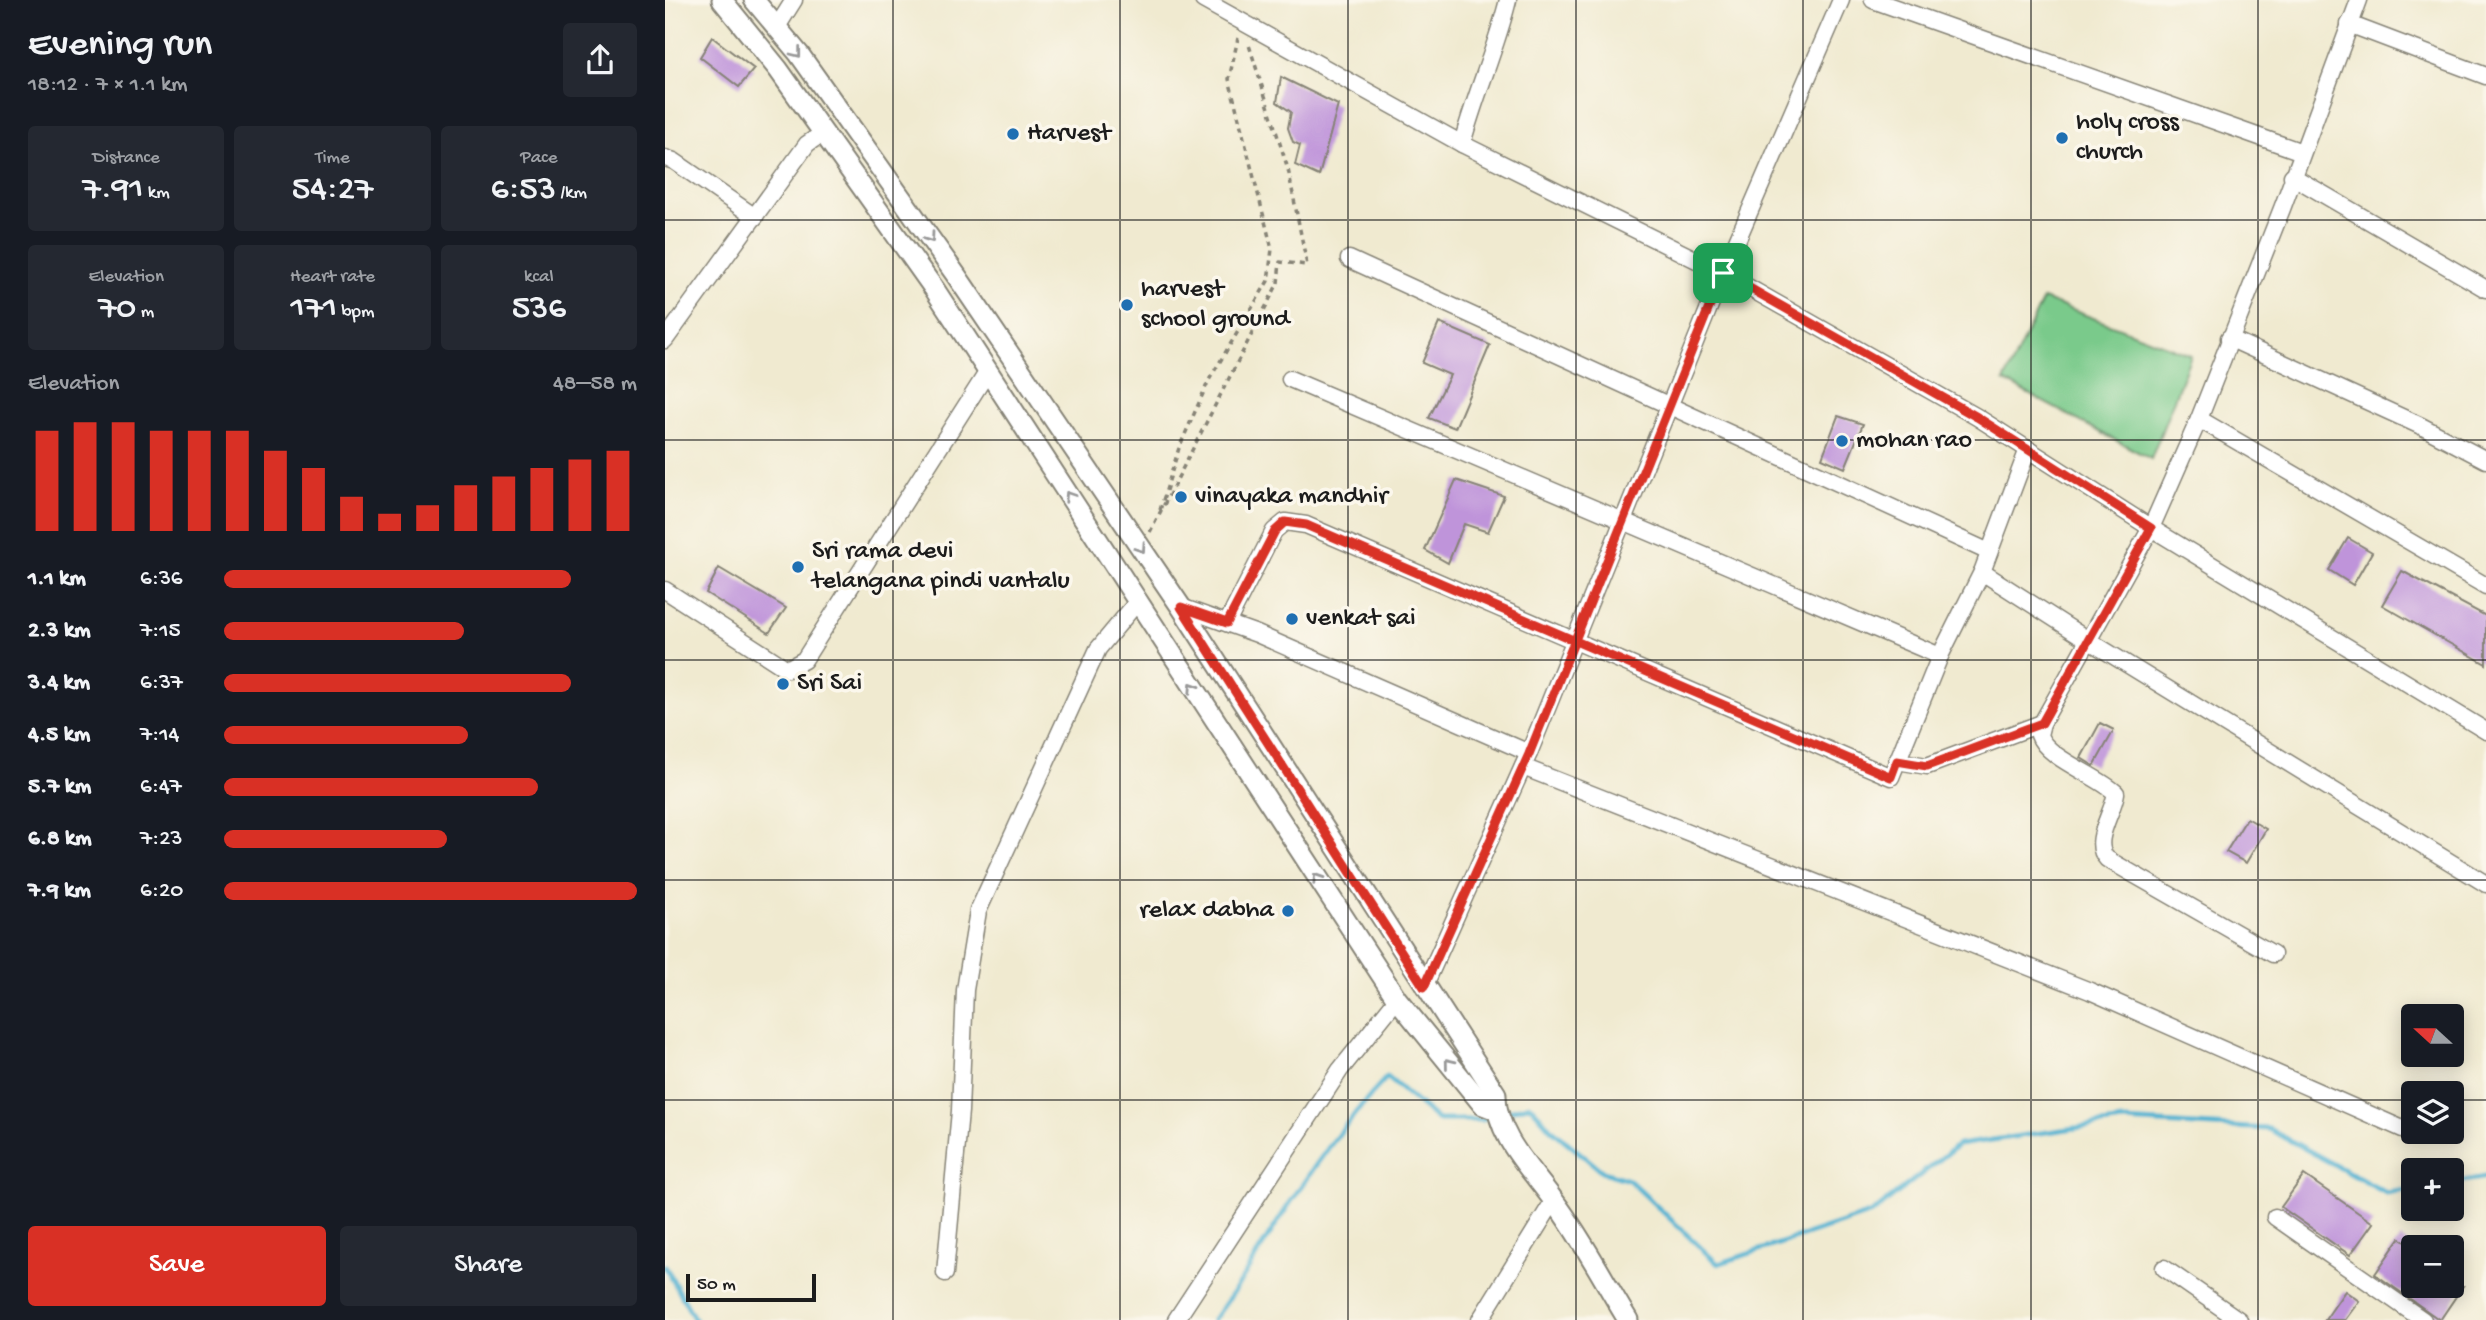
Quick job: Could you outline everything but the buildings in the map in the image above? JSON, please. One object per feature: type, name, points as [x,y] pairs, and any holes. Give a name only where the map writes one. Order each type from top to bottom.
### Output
[{"type":"street","points":[[722,0],[778,69],[935,290],[1397,999],[1483,1105],[1496,1111]]},
{"type":"street","points":[[754,0],[777,27],[956,275],[1181,607],[1424,987],[1496,1094],[1496,1111],[1534,1178],[1554,1200],[1629,1320]]},
{"type":"street","points":[[777,27],[793,0]]},
{"type":"street","points":[[1203,0],[1243,19],[1462,144],[1723,273],[2028,449],[2151,528],[2486,731]]},
{"type":"street","points":[[1462,144],[1478,86],[1501,29],[1508,0]]},
{"type":"street","points":[[1424,987],[1526,760],[1723,273],[1841,0]]},
{"type":"street","points":[[1873,0],[2302,152]]},
{"type":"street","points":[[2273,954],[2107,859],[2101,853],[2099,843],[2114,810],[2116,793],[2104,781],[2046,748],[2039,735],[2042,723],[2091,642],[2151,528],[2199,419],[2359,0]]},
{"type":"street","points":[[2349,24],[2486,76]]},
{"type":"street","points":[[665,340],[807,144],[823,133]]},
{"type":"street","points":[[665,158],[674,161],[755,216]]},
{"type":"street","points":[[2292,176],[2486,289]]},
{"type":"street","points":[[1349,259],[1989,552]]},
{"type":"street","points":[[2229,338],[2421,426],[2486,460]]},
{"type":"street","points":[[665,590],[787,669],[804,660],[988,372]]},
{"type":"street","points":[[1290,379],[1940,656]]},
{"type":"street","points":[[2199,419],[2486,586]]},
{"type":"street","points":[[1227,623],[1275,531],[1285,522],[1306,525],[1891,777],[1940,656],[1982,572],[2028,449]]},
{"type":"street","points":[[1982,572],[2091,642],[2486,884]]},
{"type":"street","points":[[945,1273],[960,1111],[965,990],[978,911],[1098,649],[1138,601]]},
{"type":"street","points":[[1181,607],[1227,623],[1526,760],[2090,991],[2401,1128]]},
{"type":"street","points":[[1897,761],[1927,766],[2042,723]]},
{"type":"street","points":[[1175,1320],[1340,1070],[1397,999]]},
{"type":"street","points":[[1480,1320],[1554,1200]]},
{"type":"street","points":[[2275,1217],[2423,1320]]},
{"type":"street","points":[[2164,1268],[2239,1320]]},
{"type":"path","points":[[1157,520],[1179,448],[1209,380],[1268,281],[1272,249],[1229,79],[1243,19]]},
{"type":"path","points":[[1142,549],[1278,283],[1280,262],[1307,265],[1288,169],[1243,19]]},
{"type":"green space","points":[[2043,299],[2191,355],[2151,459],[2004,381]]},
{"type":"waterway","points":[[1213,1320],[1326,1151],[1387,1077],[1438,1120],[1483,1120],[1494,1116]]},
{"type":"waterway","points":[[1503,1113],[1530,1105],[1551,1129],[1603,1172],[1629,1180],[1718,1264],[1872,1213],[1958,1145],[2123,1121],[2269,1129],[2386,1193],[2401,1191]]},
{"type":"waterway","points":[[2464,1181],[2486,1177]]},
{"type":"waterway","points":[[665,1266],[695,1320]]},
{"type":"place","name":"Harvest","points":[[1013,134]]},
{"type":"place","name":"holy cross church","points":[[2062,138]]},
{"type":"place","name":"harvest school ground","points":[[1127,305]]},
{"type":"place","name":"mohan rao","points":[[1842,441]]},
{"type":"place","name":"vinayaka mandhir","points":[[1181,497]]},
{"type":"place","name":"Sri rama devi telangana pindi vantalu","points":[[798,567]]},
{"type":"place","name":"venkat sai","points":[[1292,619]]},
{"type":"place","name":"Sri Sai","points":[[783,684]]},
{"type":"place","name":"relax dabha","points":[[1288,911]]},
{"type":"route","points":[[1723,273],[1576,641],[1529,754],[1424,987],[1181,607],[1227,623],[1275,531],[1285,522],[1306,525],[1576,641],[1891,777],[1897,761],[1927,766],[2042,723],[2091,642],[2151,528],[1977,417],[1723,273]]}]
